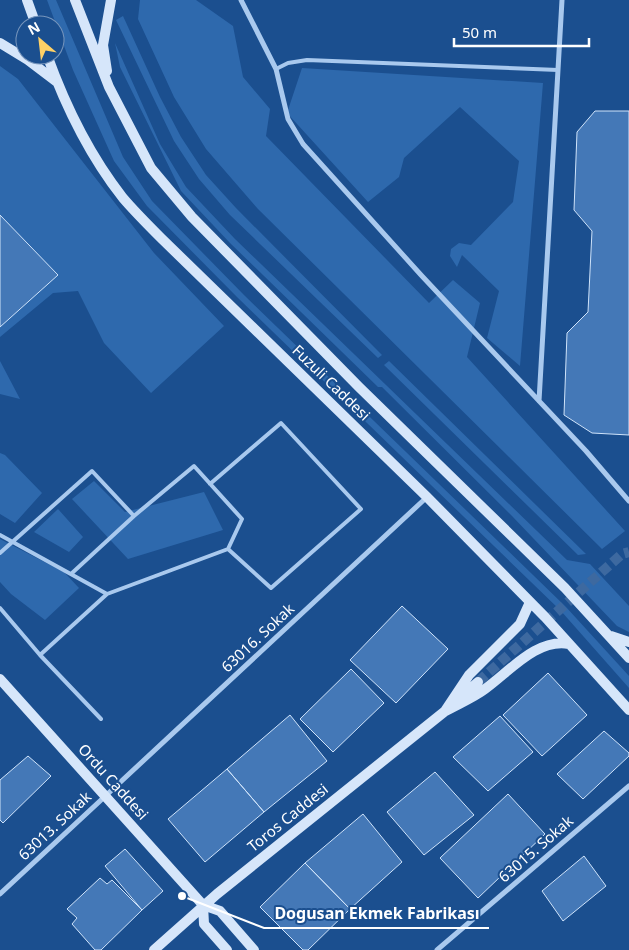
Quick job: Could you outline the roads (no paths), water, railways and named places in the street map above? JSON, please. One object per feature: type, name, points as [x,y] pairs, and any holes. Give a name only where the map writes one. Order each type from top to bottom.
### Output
[{"type":"main road","points":[[27,0],[32,15]]},
{"type":"main road","name":"Fuzuli Caddesi","points":[[74,0],[109,87],[152,168],[192,217],[364,392],[565,588],[629,658]]},
{"type":"main road","points":[[109,87],[103,45],[111,0]]},
{"type":"main road","points":[[0,44],[28,60],[57,83]]},
{"type":"main road","name":"Fuzuli Caddesi","points":[[51,65],[57,83],[93,155],[124,199],[161,238],[427,497],[530,602],[629,710]]},
{"type":"main road","name":"Toros Caddesi","points":[[444,712],[469,675],[520,624],[530,602]]},
{"type":"main road","points":[[610,636],[629,642]]},
{"type":"main road","name":"Toros Caddesi","points":[[154,950],[203,906],[444,712],[484,690],[526,657],[544,646],[559,642],[569,644]]},
{"type":"main road","name":"Ordu Caddesi","points":[[0,679],[203,906],[220,911],[254,950]]},
{"type":"main road","points":[[444,712],[478,682]]},
{"type":"main road","name":"Ordu Caddesi","points":[[203,906],[204,924],[227,950]]},
{"type":"street","points":[[241,0],[276,69],[288,119],[303,144],[629,501]]},
{"type":"street","points":[[539,401],[562,0]]},
{"type":"street","name":"63016. Sokak","points":[[106,797],[427,497]]},
{"type":"street","name":"63015. Sokak","points":[[438,950],[629,786]]},
{"type":"street","name":"63013. Sokak","points":[[0,894],[106,797]]},
{"type":"lane","points":[[276,69],[288,63],[307,60],[558,70]]},
{"type":"lane","points":[[210,484],[282,423],[361,509],[271,588],[228,549]]},
{"type":"lane","points":[[40,655],[107,594],[228,549],[242,519],[194,466],[134,516],[71,574]]},
{"type":"lane","points":[[0,553],[92,471],[134,516]]},
{"type":"lane","points":[[0,535],[107,594]]},
{"type":"lane","points":[[0,608],[40,655],[101,720]]},
{"type":"tunnel","points":[[478,682],[622,554],[629,552]]},
{"type":"place","name":"Dogusan Ekmek Fabrikası","points":[[182,896]]}]
